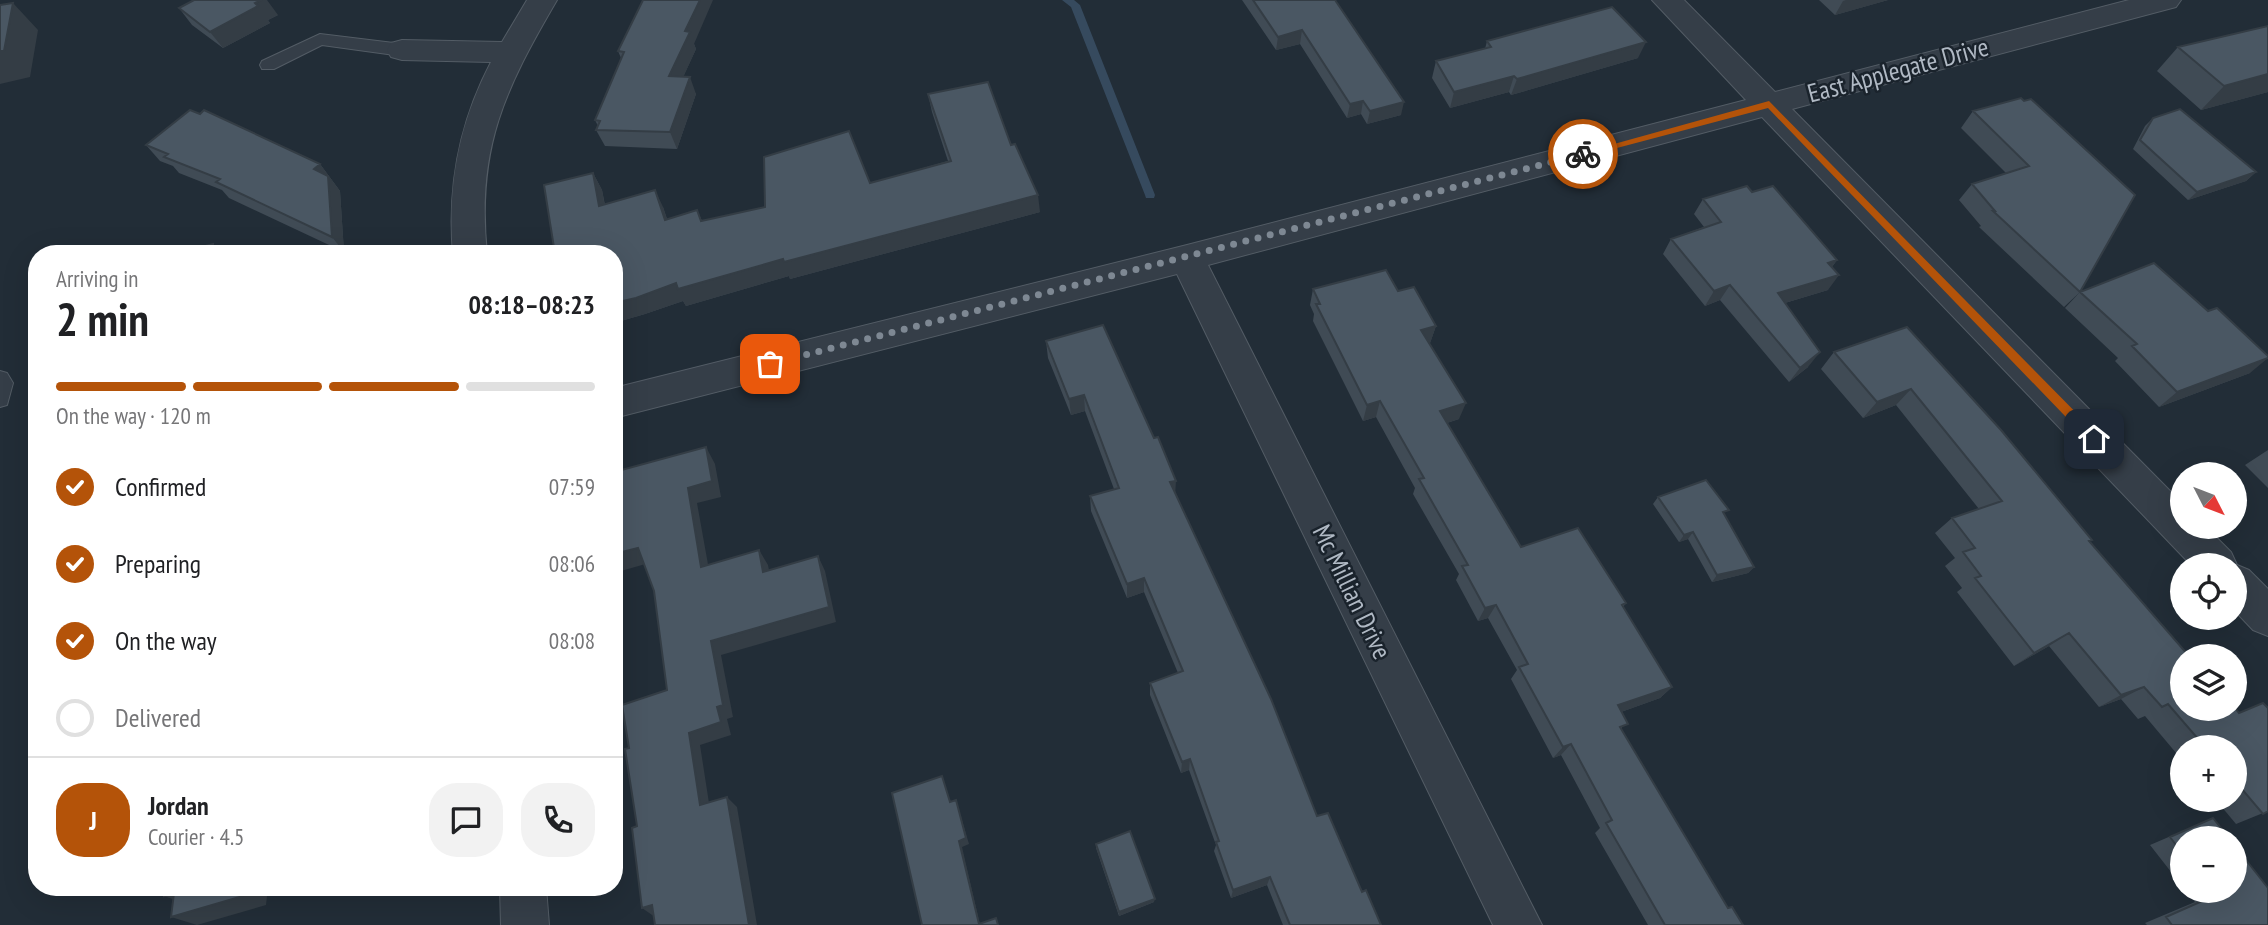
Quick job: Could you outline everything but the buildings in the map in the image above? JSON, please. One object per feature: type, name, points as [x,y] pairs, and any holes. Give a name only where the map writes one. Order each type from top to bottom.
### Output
[{"type":"street","points":[[470,245],[470,182],[481,120],[512,52],[542,0]]},
{"type":"street","points":[[1667,0],[2205,553]]},
{"type":"street","name":"East Applegate Drive","points":[[623,401],[1187,258],[2166,0]]},
{"type":"street","points":[[402,50],[512,52]]},
{"type":"street","name":"Mc Millian Drive","points":[[1187,258],[1518,925]]},
{"type":"street","points":[[2247,595],[2268,617]]},
{"type":"street","points":[[523,896],[525,925]]},
{"type":"lane","points":[[268,65],[320,39],[402,50]]},
{"type":"lane","points":[[0,379],[3,383],[0,399]]},
{"type":"waterway","points":[[1067,0],[1075,5],[1150,195]]},
{"type":"way so far","points":[[770,364],[1583,154]]},
{"type":"route","points":[[1583,154],[1769,104],[2094,439]]}]
